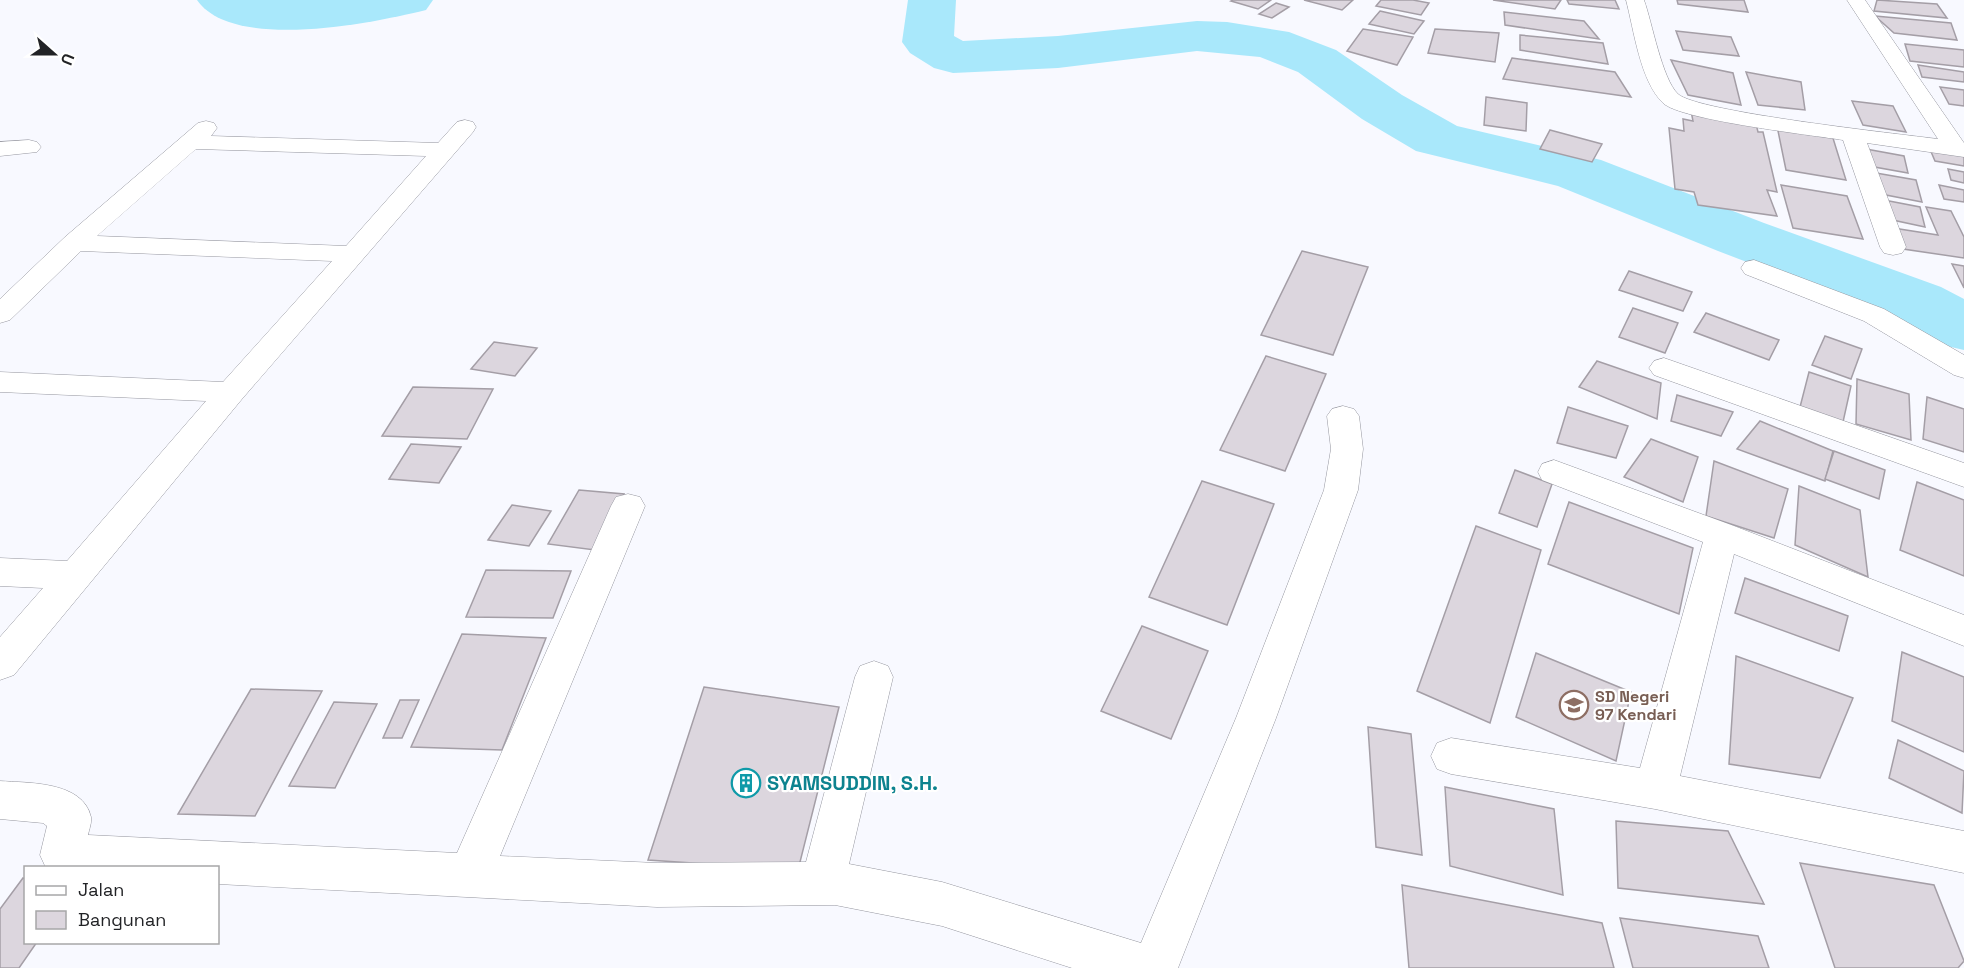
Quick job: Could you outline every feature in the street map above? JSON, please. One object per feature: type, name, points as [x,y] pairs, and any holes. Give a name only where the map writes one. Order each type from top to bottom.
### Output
[{"type":"street","points":[[1635,0],[1661,85],[1671,99],[1678,104],[1712,112],[1853,135],[1960,149]]},
{"type":"street","points":[[1856,0],[1960,149]]},
{"type":"street","points":[[0,314],[74,243],[212,123]]},
{"type":"street","points":[[0,664],[231,392],[465,127]]},
{"type":"street","points":[[1853,135],[1893,247]]},
{"type":"street","points":[[190,142],[445,150]]},
{"type":"street","points":[[0,149],[29,147]]},
{"type":"street","points":[[74,243],[354,254]]},
{"type":"street","points":[[1754,268],[1875,315],[1964,368]]},
{"type":"street","points":[[1664,368],[1964,475]]},
{"type":"street","points":[[0,382],[231,392]]},
{"type":"street","points":[[1154,968],[1256,718],[1341,490],[1347,448],[1343,416]]},
{"type":"street","points":[[1554,472],[1722,535],[1964,631]]},
{"type":"street","points":[[469,876],[628,506]]},
{"type":"street","points":[[1655,790],[1722,535]]},
{"type":"street","points":[[0,572],[75,575]]},
{"type":"street","points":[[822,884],[874,677]]},
{"type":"street","points":[[1452,756],[1655,790],[1964,852]]},
{"type":"street","points":[[0,800],[51,804],[70,818],[62,855],[657,885],[835,883],[942,904],[1146,968]]},
{"type":"building","points":[[1271,0],[1258,9],[1231,1]]},
{"type":"building","points":[[1304,0],[1353,0],[1342,10]]},
{"type":"building","points":[[1381,0],[1413,0],[1429,3],[1421,15],[1376,6]]},
{"type":"building","points":[[1493,0],[1561,0],[1555,9]]},
{"type":"building","points":[[1567,0],[1615,0],[1619,9],[1569,4]]},
{"type":"building","points":[[1677,0],[1744,0],[1748,12],[1678,4]]},
{"type":"building","points":[[1877,0],[1937,4],[1947,18],[1874,11]]},
{"type":"building","points":[[1276,3],[1289,7],[1272,18],[1259,14]]},
{"type":"building","points":[[1380,11],[1424,21],[1414,34],[1369,24]]},
{"type":"building","points":[[1504,12],[1584,21],[1599,39],[1505,25]]},
{"type":"building","points":[[1875,16],[1951,23],[1957,40],[1894,33]]},
{"type":"building","points":[[1363,29],[1413,37],[1397,65],[1347,51]]},
{"type":"building","points":[[1435,29],[1499,33],[1495,62],[1428,53]]},
{"type":"building","points":[[1676,31],[1731,37],[1739,56],[1683,50]]},
{"type":"building","points":[[1520,35],[1603,43],[1608,64],[1520,50]]},
{"type":"building","points":[[1905,44],[1964,50],[1964,67],[1910,61]]},
{"type":"building","points":[[1512,58],[1615,72],[1631,97],[1503,79]]},
{"type":"building","points":[[1671,60],[1733,73],[1741,105],[1688,95]]},
{"type":"building","points":[[1918,65],[1964,72],[1964,82],[1922,77]]},
{"type":"building","points":[[1746,72],[1801,82],[1805,110],[1758,105]]},
{"type":"building","points":[[1940,87],[1964,90],[1964,106],[1949,104]]},
{"type":"building","points":[[1486,97],[1527,103],[1526,131],[1484,125]]},
{"type":"building","points":[[1852,101],[1893,106],[1906,132],[1863,125]]},
{"type":"building","points":[[1691,111],[1755,120],[1758,132],[1763,132],[1777,192],[1767,190],[1777,216],[1698,205],[1694,192],[1675,189],[1669,128],[1684,131],[1683,119],[1693,121]]},
{"type":"building","points":[[1777,126],[1832,135],[1846,180],[1786,170]]},
{"type":"building","points":[[1550,130],[1602,144],[1592,162],[1540,149]]},
{"type":"building","points":[[1929,147],[1964,152],[1964,166],[1935,161]]},
{"type":"building","points":[[1866,149],[1904,156],[1908,173],[1869,166]]},
{"type":"building","points":[[1948,169],[1964,172],[1964,183],[1951,180]]},
{"type":"building","points":[[1876,173],[1916,180],[1922,202],[1881,194]]},
{"type":"building","points":[[1781,185],[1847,196],[1863,239],[1793,228]]},
{"type":"building","points":[[1939,185],[1964,190],[1964,202],[1944,199]]},
{"type":"building","points":[[1884,200],[1920,207],[1925,227],[1888,219]]},
{"type":"building","points":[[1926,207],[1951,211],[1964,237],[1964,258],[1903,249],[1893,228],[1938,235]]},
{"type":"building","points":[[1302,251],[1368,267],[1333,355],[1261,335]]},
{"type":"building","points":[[1952,264],[1964,266],[1964,288]]},
{"type":"building","points":[[1629,271],[1692,292],[1683,311],[1619,290]]},
{"type":"building","points":[[1633,308],[1678,323],[1665,353],[1619,337]]},
{"type":"building","points":[[1706,313],[1779,340],[1769,360],[1694,332]]},
{"type":"building","points":[[1825,336],[1862,349],[1851,379],[1812,365]]},
{"type":"building","points":[[494,342],[537,348],[515,376],[471,369]]},
{"type":"building","points":[[1266,356],[1326,374],[1285,471],[1220,450]]},
{"type":"building","points":[[1597,361],[1661,383],[1657,419],[1579,387]]},
{"type":"building","points":[[1809,372],[1851,386],[1843,422],[1800,407]]},
{"type":"building","points":[[1857,379],[1909,394],[1911,440],[1856,424]]},
{"type":"building","points":[[413,387],[493,389],[467,439],[382,436]]},
{"type":"building","points":[[1677,395],[1733,412],[1721,436],[1671,421]]},
{"type":"building","points":[[1927,397],[1964,409],[1964,452],[1923,439]]},
{"type":"building","points":[[1568,407],[1628,426],[1616,458],[1557,443]]},
{"type":"building","points":[[1760,421],[1833,451],[1825,481],[1737,449]]},
{"type":"building","points":[[1651,439],[1698,457],[1683,502],[1624,477]]},
{"type":"building","points":[[411,444],[461,447],[439,483],[389,479]]},
{"type":"building","points":[[1834,451],[1885,470],[1879,499],[1825,479]]},
{"type":"building","points":[[1714,461],[1788,489],[1774,538],[1706,516]]},
{"type":"building","points":[[1515,470],[1552,484],[1537,527],[1499,513]]},
{"type":"building","points":[[1202,481],[1274,504],[1227,625],[1149,597]]},
{"type":"building","points":[[1917,482],[1964,500],[1964,576],[1900,550]]},
{"type":"building","points":[[1799,486],[1860,510],[1868,577],[1795,545]]},
{"type":"building","points":[[579,490],[624,494],[595,550],[548,544]]},
{"type":"building","points":[[1569,502],[1693,548],[1679,614],[1548,564]]},
{"type":"building","points":[[512,505],[551,511],[529,546],[488,540]]},
{"type":"building","points":[[1476,526],[1541,550],[1490,723],[1417,691]]},
{"type":"building","points":[[486,570],[571,571],[553,618],[466,617]]},
{"type":"building","points":[[1745,578],[1848,616],[1839,651],[1735,613]]},
{"type":"building","points":[[1142,626],[1208,651],[1171,739],[1101,711]]},
{"type":"building","points":[[462,634],[546,638],[502,750],[411,747]]},
{"type":"building","points":[[1902,652],[1964,677],[1964,752],[1892,721]]},
{"type":"building","name":"SD Negeri 97 Kendari","points":[[1536,653],[1631,692],[1616,761],[1516,717]]},
{"type":"building","points":[[1736,656],[1853,698],[1820,778],[1729,764]]},
{"type":"building","name":"SYAMSUDDIN, S.H.","points":[[704,687],[839,707],[798,870],[648,860]]},
{"type":"building","points":[[251,689],[322,691],[255,816],[178,814]]},
{"type":"building","points":[[400,700],[419,700],[402,738],[383,738]]},
{"type":"building","points":[[334,702],[377,704],[335,788],[289,786]]},
{"type":"building","points":[[1368,727],[1411,734],[1422,855],[1376,847]]},
{"type":"building","points":[[1898,740],[1964,771],[1962,813],[1889,778]]},
{"type":"building","points":[[1445,787],[1554,809],[1563,895],[1450,866]]},
{"type":"building","points":[[1616,821],[1728,831],[1764,904],[1618,888]]},
{"type":"building","points":[[1800,863],[1934,885],[1964,961],[1958,968],[1835,968]]},
{"type":"building","points":[[24,878],[24,944],[36,944],[19,968],[0,968],[0,909]]},
{"type":"building","points":[[1402,885],[1602,923],[1614,968],[1409,968]]},
{"type":"building","points":[[1620,918],[1758,936],[1769,968],[1633,968]]},
{"type":"waterway","points":[[221,0],[248,12],[296,16],[367,9],[409,0]]},
{"type":"waterway","points":[[932,0],[928,42],[953,57],[1058,52],[1197,36],[1227,37],[1271,43],[1317,61],[1382,107],[1437,139],[1579,173],[1741,237],[1916,302],[1964,328]]},
{"type":"place","name":"SD Negeri 97 Kendari","points":[[1574,705]]},
{"type":"place","name":"SYAMSUDDIN, S.H.","points":[[746,783]]}]
